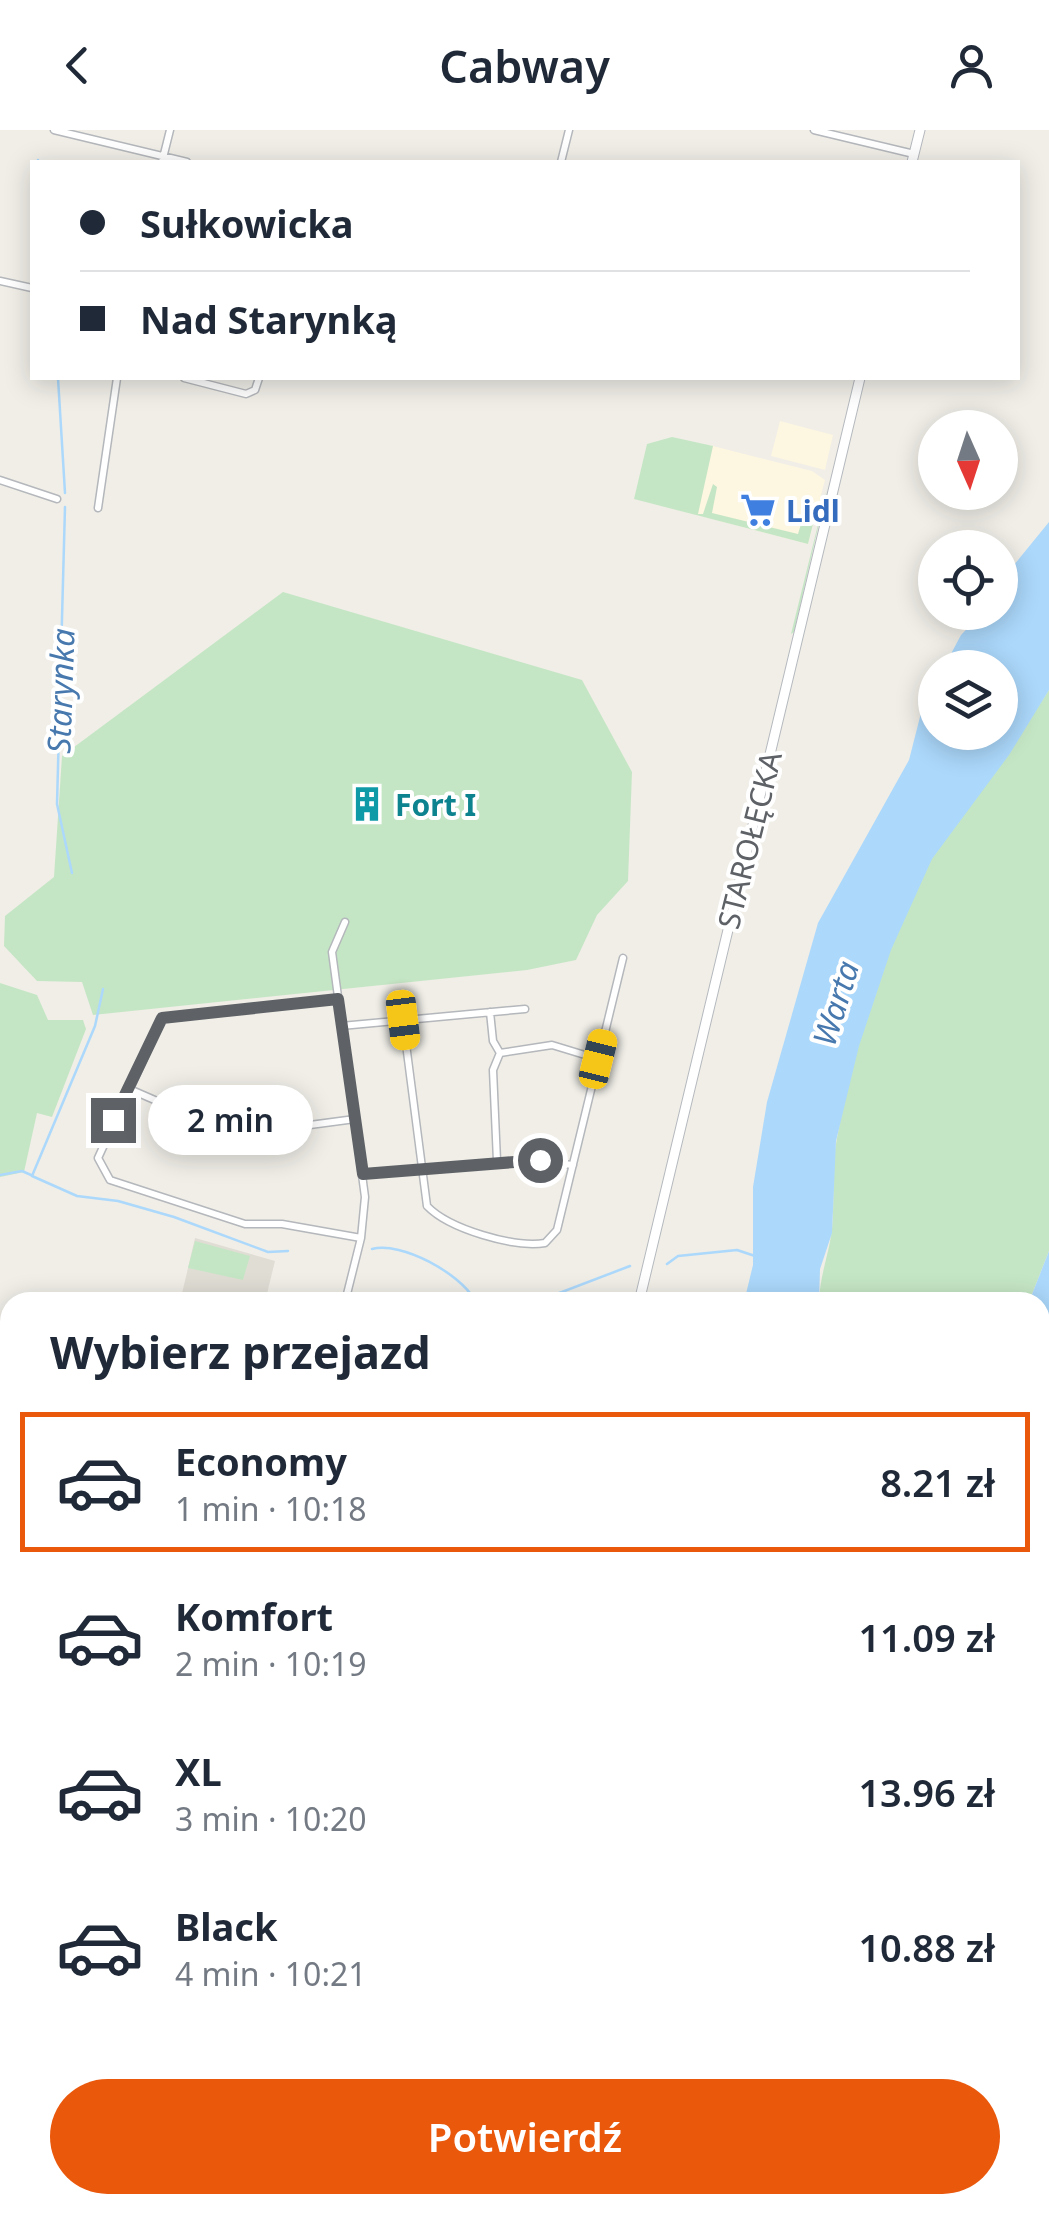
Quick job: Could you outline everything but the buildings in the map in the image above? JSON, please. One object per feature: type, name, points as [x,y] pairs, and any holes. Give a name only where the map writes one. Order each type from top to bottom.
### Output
[{"type":"street","points":[[54,130],[163,160],[170,130]]},
{"type":"street","points":[[562,160],[569,130]]},
{"type":"street","points":[[814,130],[914,158],[920,130]]},
{"type":"street","points":[[0,280],[30,288]]},
{"type":"street","points":[[98,508],[117,380]]},
{"type":"street","points":[[192,380],[246,394],[255,390],[258,380]]},
{"type":"street","name":"STAROŁĘCKA","points":[[641,1292],[860,380]]},
{"type":"street","points":[[0,480],[58,499]]},
{"type":"street","points":[[345,922],[332,952],[366,1209],[348,1292]]},
{"type":"street","points":[[403,1020],[425,1200],[431,1211],[506,1243],[550,1241],[557,1230],[624,958]]},
{"type":"street","points":[[338,999],[162,1018],[98,1156],[108,1179],[244,1224],[288,1224],[361,1238]]},
{"type":"street","points":[[341,1026],[525,1008]]},
{"type":"street","points":[[490,1012],[493,1041],[500,1053],[494,1070],[497,1161]]},
{"type":"street","points":[[500,1053],[552,1046],[598,1059]]},
{"type":"street","points":[[127,1088],[166,1104],[228,1104]]},
{"type":"street","points":[[242,1134],[355,1119]]},
{"type":"street","points":[[363,1174],[497,1161],[573,1165]]},
{"type":"shaded area","points":[[780,421],[833,435],[825,470],[771,456]]},
{"type":"shaded area","points":[[709,445],[812,471],[825,480],[808,544],[693,514]]},
{"type":"shaded area","points":[[195,1238],[275,1261],[267,1292],[182,1292]]},
{"type":"green space","points":[[672,437],[713,446],[698,514],[703,514],[713,484],[717,487],[712,513],[798,534],[808,501],[818,504],[808,544],[634,499],[647,444]]},
{"type":"green space","points":[[828,484],[794,632],[791,634]]},
{"type":"green space","points":[[283,592],[582,680],[632,772],[628,881],[597,915],[576,960],[527,970],[93,1015],[82,982],[37,981],[4,946],[5,916],[54,877],[62,756]]},
{"type":"green space","points":[[1049,690],[1049,1251],[1033,1292],[820,1292],[832,1229],[837,1138],[862,1031],[886,957],[932,858],[1008,750],[1018,750],[1018,736]]},
{"type":"green space","points":[[0,983],[37,995],[48,1020],[83,1020],[86,1029],[52,1117],[37,1113],[24,1172],[0,1177]]},
{"type":"green space","points":[[195,1241],[250,1256],[243,1280],[188,1268]]},
{"type":"water","points":[[1049,522],[1049,690],[1018,740],[1018,650],[953,650],[966,630],[1018,630],[1018,560]]},
{"type":"water","name":"Warta","points":[[918,725],[918,750],[1012,750],[932,859],[891,950],[859,1046],[836,1141],[832,1233],[820,1269],[819,1292],[746,1292],[753,1265],[753,1187],[767,1102],[818,923],[909,760]]},
{"type":"water","points":[[1049,1251],[1049,1292],[1033,1292]]},
{"type":"waterway","name":"Starynka","points":[[58,380],[65,493]]},
{"type":"waterway","name":"Starynka","points":[[65,507],[57,804],[72,873]]},
{"type":"waterway","name":"Starynka","points":[[103,989],[95,1026],[32,1176],[77,1196],[118,1201],[174,1217],[268,1252],[288,1251]]},
{"type":"waterway","name":"Starynka","points":[[0,1175],[22,1171],[31,1175]]},
{"type":"waterway","name":"Starynka","points":[[372,1249],[414,1255],[443,1270],[469,1292]]},
{"type":"waterway","name":"Starynka","points":[[667,1264],[678,1256],[737,1250],[755,1256]]},
{"type":"waterway","name":"Starynka","points":[[562,1292],[630,1266]]},
{"type":"place","name":"Lidl","points":[[758,510]]},
{"type":"place","name":"Fort I","points":[[367,804]]},
{"type":"route","points":[[113,1120],[162,1018],[338,999],[363,1174],[540,1160]]}]
